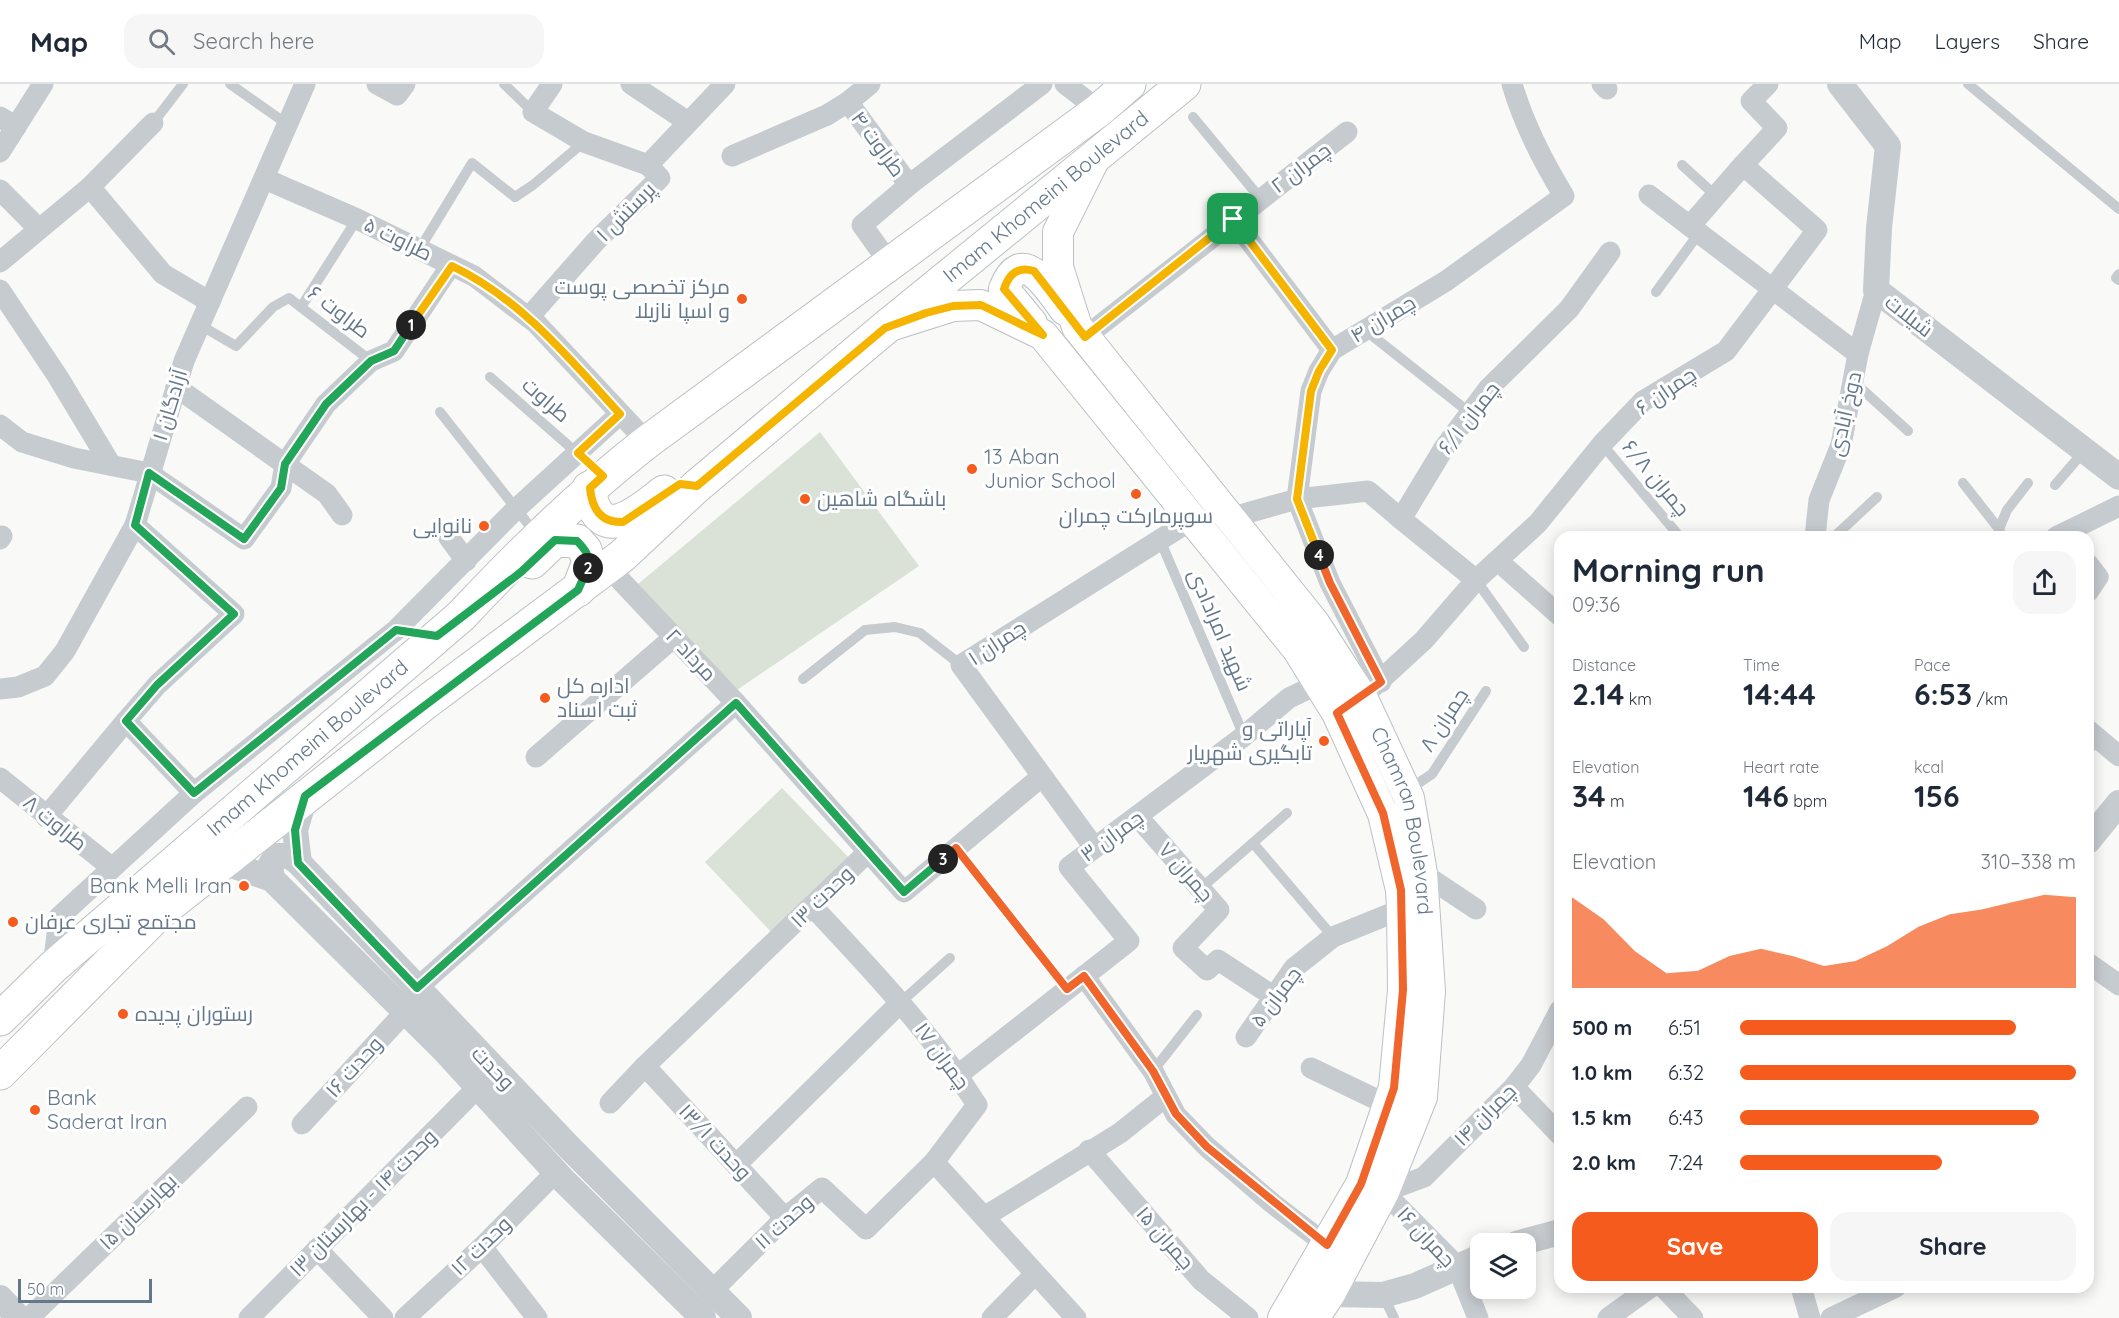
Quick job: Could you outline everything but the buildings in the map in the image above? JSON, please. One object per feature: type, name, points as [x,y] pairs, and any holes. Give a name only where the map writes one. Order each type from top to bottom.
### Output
[{"type":"main road","name":"Imam Khomeini Boulevard","points":[[0,1019],[12,997],[53,967],[449,626],[596,482],[646,442],[1099,110],[1129,84]]},
{"type":"main road","name":"Imam Khomeini Boulevard","points":[[0,1074],[159,913],[305,796],[608,567],[697,486],[885,328],[1184,84]]},
{"type":"main road","name":"Chamran Boulevard","points":[[1095,158],[1059,232],[1058,267],[1081,332],[1229,518],[1371,690],[1409,798],[1422,873],[1430,991],[1422,1097],[1384,1192],[1322,1306]]},
{"type":"main road","points":[[1043,335],[1004,289],[1007,279],[1016,271],[1024,268],[1034,271],[1081,332]]},
{"type":"main road","name":"Chamran Boulevard","points":[[885,328],[953,306],[981,305],[1043,335],[1298,650],[1337,713],[1383,813],[1401,890],[1402,909],[1403,990],[1394,1088],[1361,1184],[1284,1318]]},
{"type":"main road","points":[[596,482],[591,503],[597,512],[613,522],[623,522],[634,516],[680,484],[697,486]]},
{"type":"main road","points":[[449,626],[521,572],[555,540],[577,541],[585,550],[589,562],[578,590]]},
{"type":"main road","points":[[1337,713],[1371,690]]},
{"type":"street","points":[[0,152],[8,122],[43,84]]},
{"type":"street","name":"آزادگان ۱","points":[[0,689],[18,687],[45,676],[65,651],[135,525],[176,387],[200,325],[305,84]]},
{"type":"street","points":[[377,84],[401,89]]},
{"type":"street","points":[[552,84],[533,112],[584,142],[648,165]]},
{"type":"street","points":[[631,84],[688,122]]},
{"type":"street","name":"پرستش ۱","points":[[529,317],[596,241],[660,178],[648,165],[725,84]]},
{"type":"street","name":"طراوت ۴","points":[[732,156],[827,115],[870,84]]},
{"type":"street","points":[[909,185],[1042,84]]},
{"type":"street","points":[[1065,84],[1099,110]]},
{"type":"street","name":"چمران ۴","points":[[1371,690],[1297,499],[1311,391],[1319,371],[1332,350],[1446,281],[1564,196],[1539,155],[1521,115],[1512,84]]},
{"type":"street","points":[[1695,230],[1716,196],[1777,128],[1751,101],[1768,84]]},
{"type":"street","name":"شیلات","points":[[1840,84],[1888,146],[1879,228],[1876,290],[2119,477]]},
{"type":"street","name":"طراوت ۴","points":[[848,102],[909,185],[862,225],[890,264]]},
{"type":"street","points":[[0,262],[90,187],[153,123]]},
{"type":"street","name":"چمران ۲","points":[[1081,332],[1347,132]]},
{"type":"street","name":"چمران ۶","points":[[1371,690],[1424,640],[1476,580],[1538,523],[1602,444],[1643,401],[1726,351],[1773,291],[1816,230],[1743,165]]},
{"type":"street","name":"طراوت ۵","points":[[265,179],[357,219],[474,276],[529,317],[646,442]]},
{"type":"street","points":[[90,187],[163,274],[210,302]]},
{"type":"street","points":[[0,190],[39,229]]},
{"type":"street","points":[[1649,195],[1858,354]]},
{"type":"street","points":[[1233,219],[1332,350]]},
{"type":"street","name":"چمران ۶/۱","points":[[1401,519],[1444,447],[1470,413],[1524,350],[1569,309],[1610,252]]},
{"type":"street","points":[[0,425],[22,442],[74,458],[149,473],[244,539],[281,488],[285,464],[326,404],[371,361],[394,351],[452,266]]},
{"type":"street","points":[[0,290],[58,377],[111,465]]},
{"type":"street","name":"دوخ آبادی","points":[[1816,531],[1819,500],[1841,446],[1858,354],[1876,290]]},
{"type":"street","points":[[176,387],[327,494],[342,515]]},
{"type":"street","points":[[53,967],[58,916],[194,793],[396,630],[516,509],[620,414]]},
{"type":"street","points":[[1229,518],[1297,499],[1368,491],[1476,580]]},
{"type":"street","points":[[2072,531],[2119,506]]},
{"type":"street","name":"چمران ۱","points":[[1094,848],[961,664],[1193,519]]},
{"type":"street","points":[[46,817],[157,685],[234,614],[135,525]]},
{"type":"street","points":[[448,536],[466,561]]},
{"type":"street","points":[[1498,561],[1554,611]]},
{"type":"street","name":"مرداد ۲","points":[[608,567],[736,703],[867,853]]},
{"type":"street","points":[[396,630],[449,626]]},
{"type":"street","points":[[537,757],[674,637]]},
{"type":"street","name":"چمران ۳","points":[[958,1075],[1129,941],[1069,867],[1244,736],[1289,698],[1318,684]]},
{"type":"street","points":[[417,988],[736,703]]},
{"type":"street","points":[[126,721],[194,793]]},
{"type":"street","points":[[2094,741],[2119,756]]},
{"type":"street","name":"وحدت ۱۳","points":[[610,1103],[645,1066],[867,853],[904,892],[1041,777]]},
{"type":"street","name":"طراوت ۸","points":[[0,778],[111,867]]},
{"type":"street","points":[[298,863],[295,830],[305,796]]},
{"type":"street","points":[[2094,826],[2119,803]]},
{"type":"street","name":"چمران ۷","points":[[1138,817],[1220,910],[1183,948],[1207,970],[1218,960],[1273,996]]},
{"type":"street","points":[[272,879],[270,866],[277,856],[290,856],[298,863]]},
{"type":"street","name":"وحدت","points":[[223,862],[272,879],[406,1011],[555,1172],[704,1318]]},
{"type":"street","name":"وحدت","points":[[298,863],[569,1148],[739,1318]]},
{"type":"street","points":[[1422,873],[1476,909]]},
{"type":"street","name":"چمران ۱۷","points":[[812,906],[901,1002],[958,1075],[977,1105],[934,1162]]},
{"type":"street","name":"چمران ۵","points":[[1245,1036],[1294,968],[1333,937],[1402,909]]},
{"type":"street","points":[[2094,967],[2119,985]]},
{"type":"street","points":[[1084,976],[1153,1071],[1176,1114],[1207,1147],[1327,1245]]},
{"type":"street","points":[[736,1165],[901,1002]]},
{"type":"street","name":"وحدت ۱۶","points":[[302,1124],[406,1011]]},
{"type":"street","name":"چمران ۱۴","points":[[1384,1192],[1424,1177],[1514,1087],[1531,1065],[1554,1021]]},
{"type":"street","name":"وحدت ۱۳/۱","points":[[645,1066],[785,1218]]},
{"type":"street","points":[[1311,1068],[1388,1105]]},
{"type":"street","points":[[1514,1087],[1554,1129]]},
{"type":"street","name":"وحدت ۱۴ - بهارستان ۱۳","points":[[249,1318],[477,1088]]},
{"type":"street","points":[[984,1217],[1089,1150],[1120,1133],[1165,1097]]},
{"type":"street","name":"بهارستان ۱۵","points":[[29,1318],[247,1107]]},
{"type":"street","name":"چمران ۱۵","points":[[1089,1150],[1201,1280],[1248,1318]]},
{"type":"street","points":[[934,1162],[1076,1318]]},
{"type":"street","name":"وحدت ۱۱","points":[[712,1291],[785,1218],[822,1188],[866,1229],[934,1162]]},
{"type":"street","name":"وحدت ۱۲","points":[[417,1314],[555,1172]]},
{"type":"street","name":"چمران ۱۶","points":[[1384,1192],[1457,1266],[1478,1318]]},
{"type":"street","points":[[1536,1239],[1554,1234]]},
{"type":"street","points":[[482,1247],[537,1318]]},
{"type":"street","points":[[317,1249],[383,1318]]},
{"type":"street","points":[[1322,1306],[1383,1295],[1415,1286],[1470,1261]]},
{"type":"street","points":[[992,1318],[1035,1274]]},
{"type":"street","points":[[1608,1318],[1643,1293]]},
{"type":"street","points":[[1669,1293],[1693,1318]]},
{"type":"street","points":[[1803,1293],[1810,1318]]},
{"type":"street","points":[[1831,1318],[1884,1293]]},
{"type":"street","points":[[0,1298],[19,1318]]},
{"type":"lane","points":[[153,123],[183,84]]},
{"type":"lane","points":[[230,84],[287,124]]},
{"type":"lane","points":[[504,84],[533,112]]},
{"type":"lane","points":[[1968,84],[2119,209]]},
{"type":"lane","points":[[1193,117],[1260,198]]},
{"type":"lane","points":[[419,250],[472,163],[515,197],[533,185],[584,142]]},
{"type":"lane","points":[[1682,165],[1716,196]]},
{"type":"lane","points":[[301,308],[357,219]]},
{"type":"lane","points":[[1656,292],[1695,230]]},
{"type":"lane","points":[[2119,274],[2116,278],[2119,280]]},
{"type":"lane","name":"طراوت ۶","points":[[200,325],[236,346],[273,308],[289,298],[371,361]]},
{"type":"lane","points":[[1365,330],[1470,413]]},
{"type":"lane","name":"طراوت","points":[[490,377],[578,453],[596,482]]},
{"type":"lane","points":[[1854,382],[1908,431]]},
{"type":"lane","points":[[440,412],[538,537]]},
{"type":"lane","name":"چمران ۶/۸","points":[[1602,444],[1675,531]]},
{"type":"lane","points":[[2055,485],[2085,450]]},
{"type":"lane","points":[[1963,483],[1999,531]]},
{"type":"lane","points":[[2001,531],[2007,510],[2028,483]]},
{"type":"lane","points":[[1841,531],[1877,498]]},
{"type":"lane","name":"شهید امرادادی","points":[[1160,540],[1244,736]]},
{"type":"lane","points":[[1476,580],[1524,647]]},
{"type":"lane","points":[[803,679],[865,630],[895,627],[920,633],[961,664]]},
{"type":"lane","name":"چمران ۸","points":[[1406,791],[1432,774],[1486,691]]},
{"type":"lane","points":[[1200,889],[1287,813]]},
{"type":"lane","points":[[1253,843],[1333,937]]},
{"type":"lane","points":[[956,848],[1067,989]]},
{"type":"lane","points":[[901,1002],[950,958]]},
{"type":"lane","points":[[1153,1071],[1197,1015]]},
{"type":"lane","points":[[1383,1295],[1394,1318]]},
{"type":"shaded area","name":"باشگاه شاهین","points":[[820,432],[919,566],[734,692],[638,584]]},
{"type":"shaded area","points":[[782,788],[851,860],[773,934],[705,862]]},
{"type":"place","name":"مرکز تخصصی پوست و اسپا نازیلا","points":[[742,299]]},
{"type":"place","name":"13 Aban Junior School","points":[[972,469]]},
{"type":"place","name":"سوپرمارکت چمران","points":[[1136,494]]},
{"type":"place","name":"باشگاه شاهین","points":[[805,499]]},
{"type":"place","name":"نانوایی","points":[[484,526]]},
{"type":"place","name":"اداره کل ثبت اسناد","points":[[545,698]]},
{"type":"place","name":"آپاراتی و تابگیری شهریار","points":[[1324,741]]},
{"type":"place","name":"Bank Melli Iran","points":[[244,886]]},
{"type":"place","name":"مجتمع تجاری عرفان","points":[[13,922]]},
{"type":"place","name":"رستوران پدیده","points":[[123,1014]]},
{"type":"place","name":"Bank Saderat Iran","points":[[35,1110]]},
{"type":"route","points":[[1233,219],[1332,350],[1319,371],[1311,391],[1297,499],[1330,583],[1381,682],[1362,698],[1337,713],[1383,813],[1401,890],[1403,990],[1394,1088],[1361,1184],[1327,1245],[1272,1203],[1207,1147],[1176,1114],[1153,1071],[1124,1027],[1084,976],[1067,989],[956,848],[904,892],[736,703],[417,988],[298,863],[295,830],[305,796],[578,590],[586,575],[589,562],[585,550],[577,541],[555,540],[521,572],[437,636],[396,630],[194,793],[126,721],[157,685],[234,614],[135,525],[149,473],[244,539],[281,488],[285,464],[326,404],[371,361],[394,351],[452,266],[474,276],[537,324],[620,414],[578,453],[603,476],[590,488],[591,503],[605,518],[613,522],[623,522],[664,492],[680,484],[697,486],[885,328],[953,306],[981,305],[1001,312],[1043,335],[1004,289],[1007,279],[1016,271],[1024,268],[1034,271],[1085,337],[1233,219]]}]
